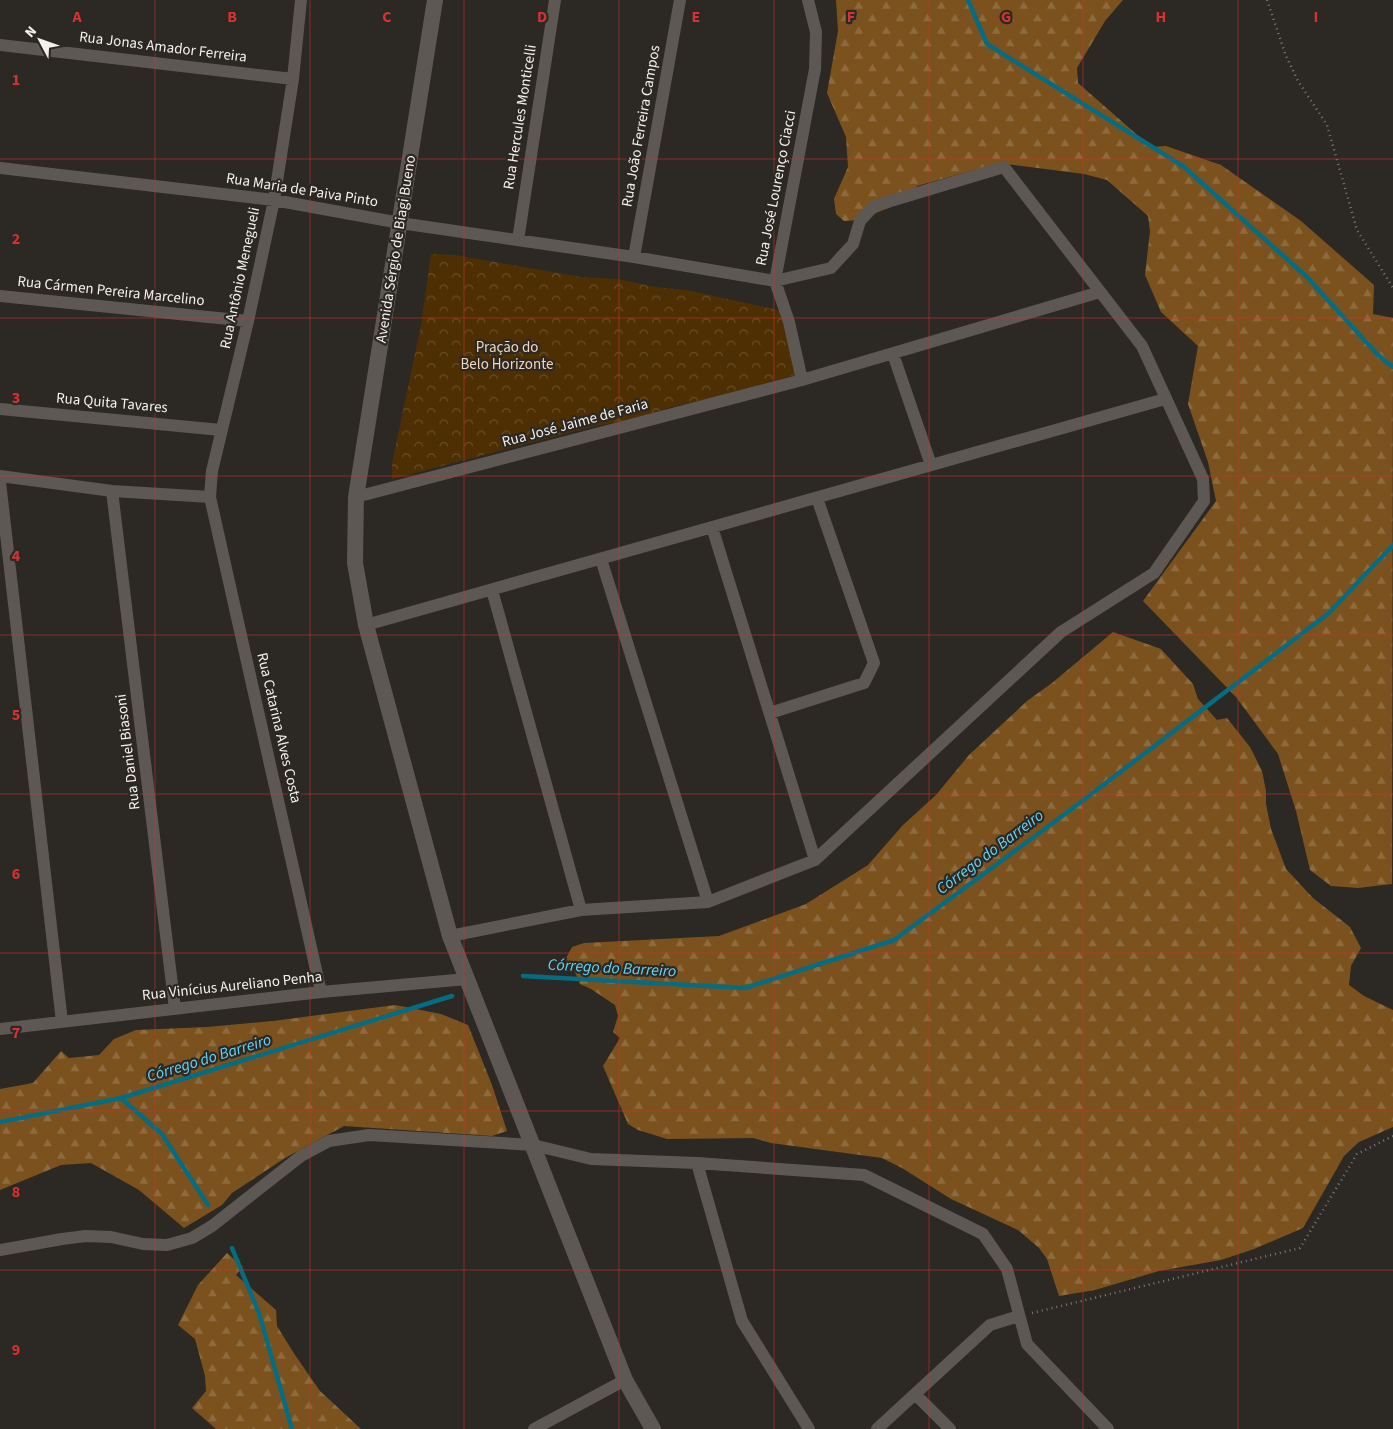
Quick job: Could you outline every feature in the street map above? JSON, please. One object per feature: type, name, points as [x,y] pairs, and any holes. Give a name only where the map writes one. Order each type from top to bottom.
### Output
[{"type":"street","name":"Rua Antônio Menegueli","points":[[212,471],[248,321],[274,200],[293,79],[302,0]]},
{"type":"street","name":"Avenida Sérgio de Biagi Bueno","points":[[435,0],[356,498],[355,563],[366,626],[450,936],[625,1380],[653,1429]]},
{"type":"street","name":"Rua Hercules Monticelli","points":[[518,240],[555,0]]},
{"type":"street","name":"Rua João Ferreira Campos","points":[[634,257],[680,0]]},
{"type":"street","name":"Rua José Lourenço Ciacci","points":[[802,380],[789,322],[775,281],[815,69],[816,32],[808,0]]},
{"type":"street","name":"Rua Jonas Amador Ferreira","points":[[0,45],[293,79]]},
{"type":"street","name":"Rua Maria de Paiva Pinto","points":[[0,168],[274,200],[400,222],[634,257],[775,281]]},
{"type":"street","points":[[450,936],[581,910],[708,902],[815,860],[1061,632],[1154,573],[1204,501],[1202,479],[1142,346],[1004,168],[874,206],[860,220],[853,244],[831,268],[775,281]]},
{"type":"street","name":"Rua José Jaime de Faria","points":[[356,498],[802,380],[1100,292]]},
{"type":"street","name":"Rua Cármen Pereira Marcelino","points":[[0,296],[248,321]]},
{"type":"street","points":[[893,354],[931,465]]},
{"type":"street","points":[[366,626],[1165,399]]},
{"type":"street","name":"Rua Quita Tavares","points":[[0,409],[221,430]]},
{"type":"street","name":"Rua Catarina Alves Costa","points":[[212,471],[210,497],[321,992]]},
{"type":"street","points":[[0,476],[112,491],[210,497]]},
{"type":"street","points":[[0,482],[62,1022]]},
{"type":"street","name":"Rua Daniel Biasoni","points":[[112,491],[175,1008]]},
{"type":"street","points":[[770,713],[864,683],[874,663],[817,498]]},
{"type":"street","points":[[712,527],[815,860]]},
{"type":"street","points":[[601,559],[708,902]]},
{"type":"street","points":[[492,590],[581,910]]},
{"type":"street","name":"Rua Vinícius Aureliano Penha","points":[[0,1029],[321,992],[467,979]]},
{"type":"street","points":[[0,1250],[62,1238],[86,1236],[111,1237],[143,1244],[168,1245],[192,1238],[212,1226],[302,1156],[329,1141],[369,1135],[533,1144],[591,1159],[698,1163],[864,1175],[983,1234],[1007,1269],[1027,1344],[1108,1429]]},
{"type":"street","points":[[698,1163],[742,1321],[809,1429]]},
{"type":"street","points":[[877,1429],[990,1325],[1019,1316]]},
{"type":"street","points":[[534,1429],[625,1380]]},
{"type":"street","points":[[915,1394],[950,1429]]},
{"type":"path","points":[[1267,0],[1286,56],[1298,81],[1327,125],[1357,230],[1393,288]]},
{"type":"path","points":[[1019,1316],[1300,1248],[1357,1154],[1393,1136]]},
{"type":"green space","points":[[836,0],[1123,0],[1105,21],[1077,68],[1078,83],[1151,147],[1166,146],[1221,165],[1301,221],[1374,285],[1373,314],[1393,318],[1392,884],[1358,888],[1331,886],[1310,870],[1296,811],[1278,754],[1236,697],[1143,601],[1216,501],[1208,462],[1188,404],[1198,346],[1161,312],[1145,275],[1150,231],[1148,216],[1107,180],[1084,174],[1007,164],[992,165],[917,186],[903,202],[859,220],[844,221],[836,214],[834,199],[848,167],[846,137],[827,93],[838,31]]},
{"type":"green space","name":"Pração do Belo Horizonte","points":[[431,254],[455,255],[581,277],[618,279],[655,287],[687,290],[778,310],[786,331],[795,375],[668,408],[635,419],[595,426],[392,479],[392,463],[421,325]]},
{"type":"green space","points":[[1113,632],[1161,649],[1193,684],[1198,699],[1217,720],[1227,718],[1250,747],[1262,771],[1271,829],[1286,869],[1313,898],[1350,927],[1361,948],[1351,966],[1349,985],[1364,996],[1393,1010],[1393,1127],[1359,1142],[1344,1156],[1303,1228],[1254,1249],[1221,1260],[1159,1271],[1095,1290],[1059,1296],[1047,1259],[1039,1248],[1018,1230],[951,1199],[902,1168],[882,1158],[771,1143],[753,1138],[667,1139],[638,1130],[628,1124],[603,1066],[620,1038],[613,1032],[618,1016],[615,1005],[580,984],[572,965],[565,960],[572,947],[584,943],[719,936],[806,904],[868,865],[903,825],[936,795],[969,755],[1027,701],[1052,683]]},
{"type":"green space","points":[[395,1005],[441,1014],[468,1025],[492,1085],[507,1131],[492,1136],[344,1126],[285,1158],[232,1193],[222,1205],[184,1228],[139,1190],[91,1163],[61,1165],[0,1190],[0,1089],[33,1083],[61,1051],[69,1058],[99,1055],[114,1039],[136,1030],[207,1027],[273,1021]]},
{"type":"green space","points":[[227,1253],[243,1267],[236,1275],[276,1310],[277,1326],[320,1391],[361,1429],[216,1429],[192,1408],[206,1391],[205,1376],[195,1339],[178,1325],[198,1285]]},
{"type":"waterway","points":[[968,0],[987,44],[1183,166],[1307,277],[1378,355],[1393,367]]},
{"type":"waterway","name":"Córrego do Barreiro","points":[[523,976],[745,988],[894,940],[1069,811],[1329,613],[1393,545]]},
{"type":"waterway","name":"Córrego do Barreiro","points":[[0,1122],[121,1098],[452,996]]},
{"type":"waterway","points":[[121,1098],[162,1134],[208,1205]]},
{"type":"waterway","points":[[232,1248],[259,1313],[292,1429]]}]
